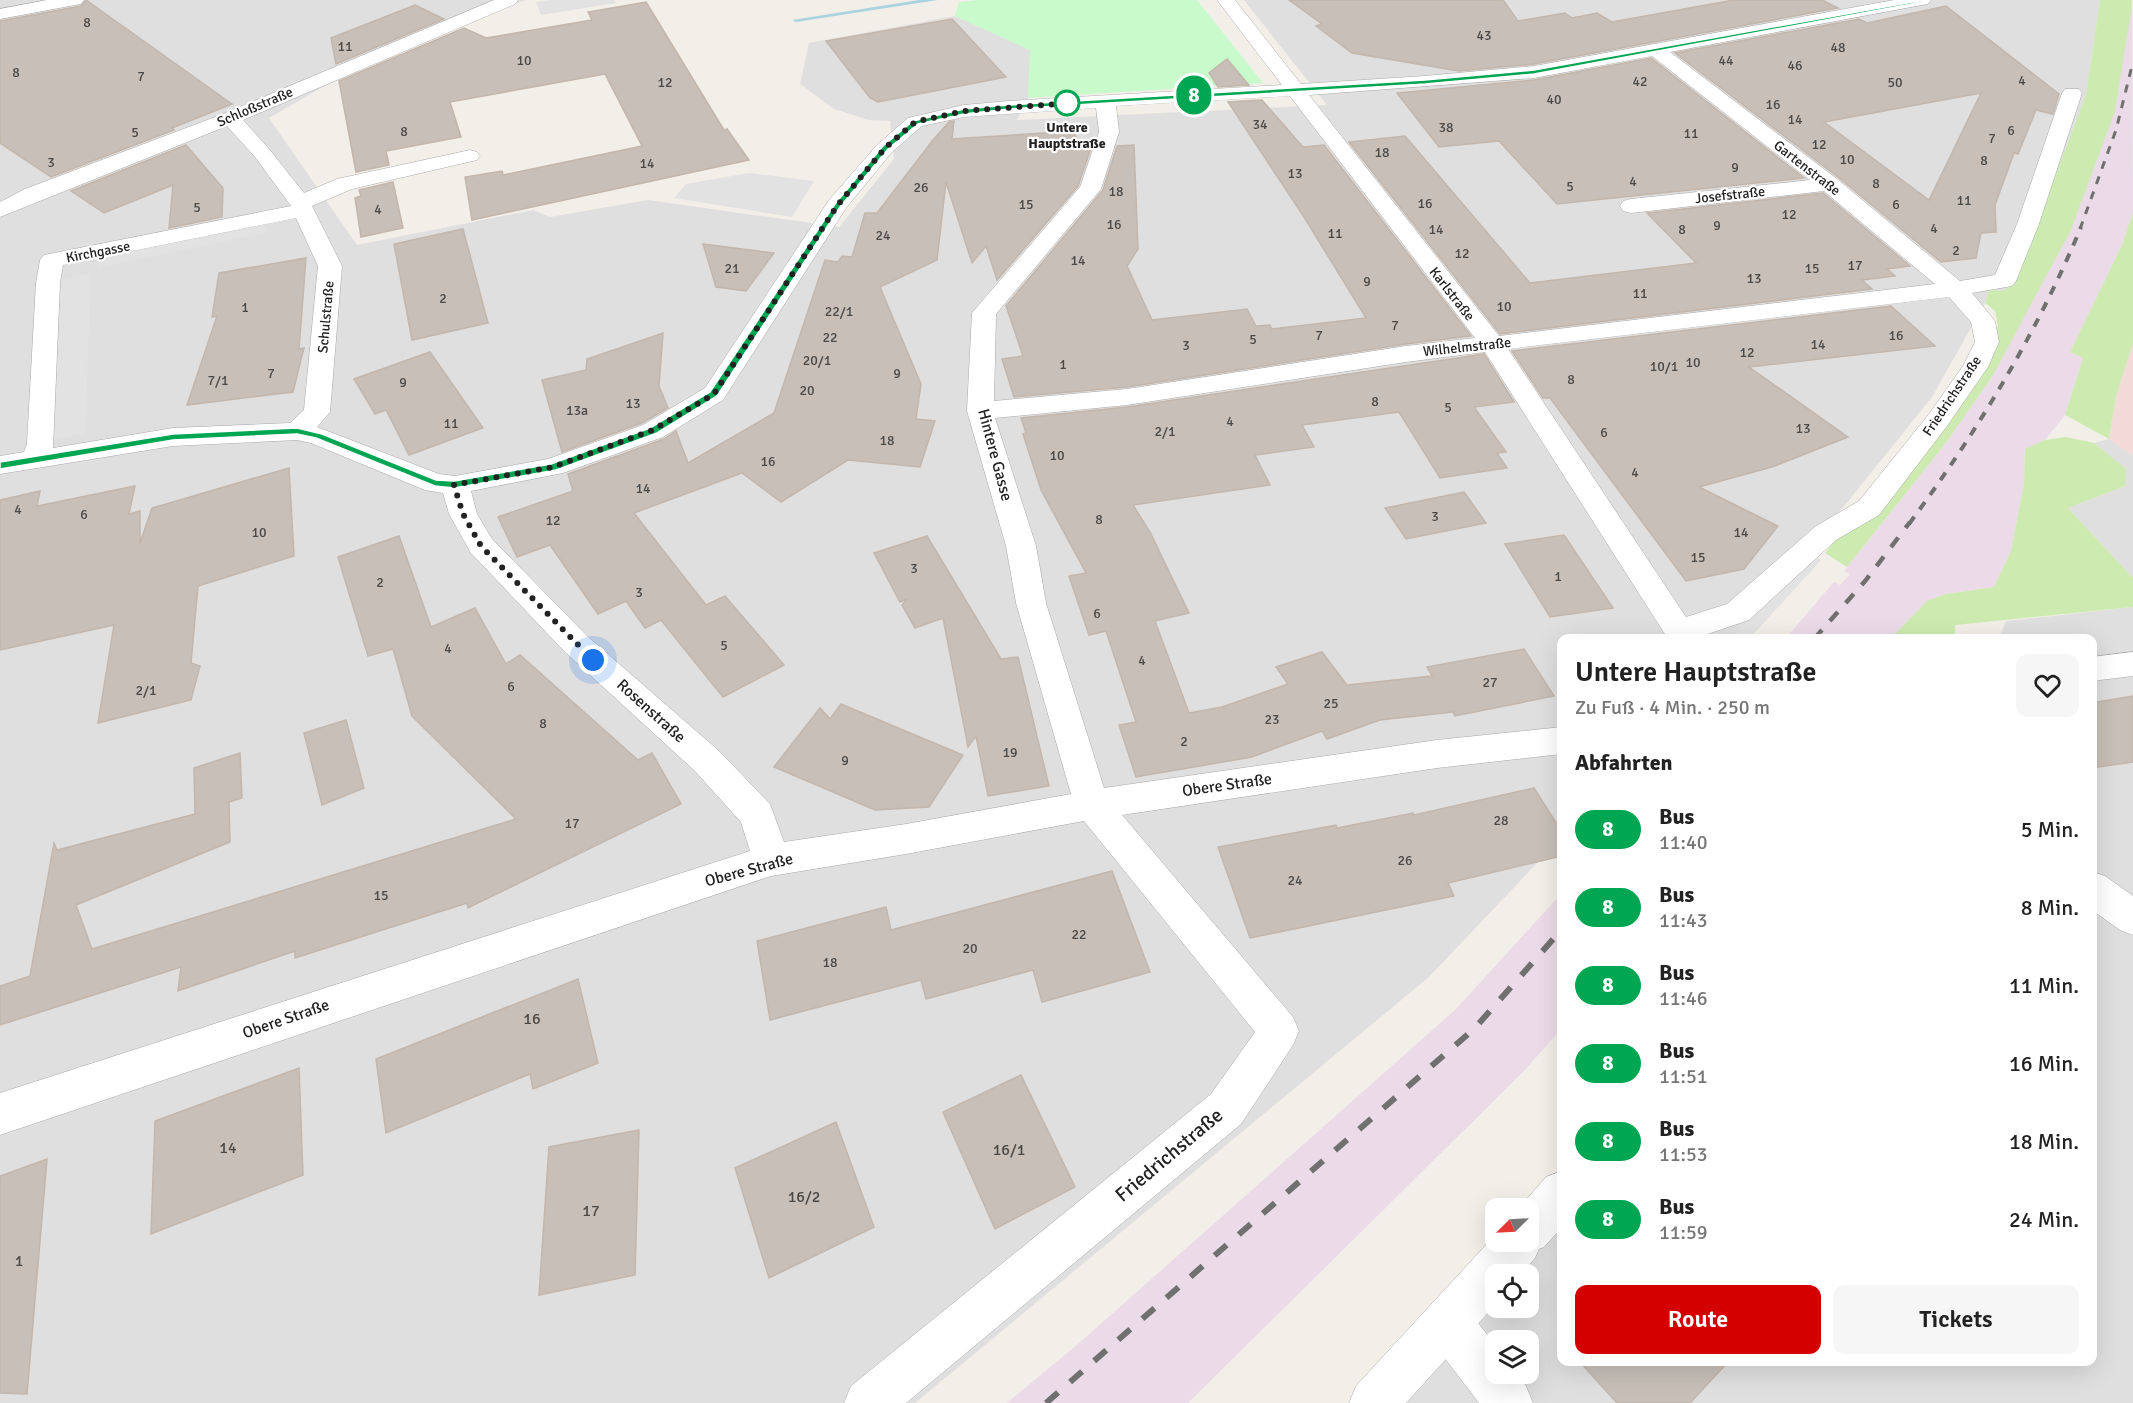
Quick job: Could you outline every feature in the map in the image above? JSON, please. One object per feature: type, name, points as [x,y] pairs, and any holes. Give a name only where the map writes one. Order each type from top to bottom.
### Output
[{"type":"street","points":[[0,14],[75,0]]},
{"type":"street","name":"Schloßstraße","points":[[0,210],[33,194],[230,118],[508,0]]},
{"type":"street","name":"Karlstraße","points":[[1226,0],[1493,345],[1681,634]]},
{"type":"street","points":[[0,465],[173,437],[297,431],[328,440],[435,483],[454,485],[553,467],[653,430],[714,394],[837,206],[885,148],[915,122],[964,111],[1293,88],[1425,82],[1534,72],[1922,0]]},
{"type":"street","name":"Gartenstraße","points":[[1657,51],[1829,184],[1955,289]]},
{"type":"street","points":[[1955,289],[2004,281],[2028,224],[2072,93]]},
{"type":"street","name":"Hintere Gasse","points":[[1092,805],[1030,603],[1021,546],[980,411],[984,313],[1090,189],[1109,132],[1105,101]]},
{"type":"street","name":"Schulstraße","points":[[230,118],[262,153],[302,207],[330,266],[317,412],[297,431]]},
{"type":"street","points":[[302,207],[345,184],[470,156]]},
{"type":"street","name":"Josefstraße","points":[[1631,206],[1829,184]]},
{"type":"street","name":"Kirchgasse","points":[[34,458],[41,443],[48,283],[52,260],[302,207]]},
{"type":"street","name":"Wilhelmstraße","points":[[980,411],[1127,397],[1406,354],[1955,289]]},
{"type":"street","name":"Friedrichstraße","points":[[1684,634],[1738,612],[1826,533],[1869,508],[1957,393],[1975,367],[1987,342],[1983,321],[1955,289]]},
{"type":"street","name":"Rosenstraße","points":[[454,485],[463,514],[481,546],[576,644],[707,761],[743,799],[757,815],[771,860]]},
{"type":"street","points":[[2097,668],[2133,664]]},
{"type":"street","name":"Obere Straße","points":[[0,1114],[771,860],[906,839],[1092,805],[1437,754],[1557,741]]},
{"type":"street","name":"Friedrichstraße","points":[[868,1403],[1226,1109],[1279,1031],[1092,805]]},
{"type":"street","points":[[2097,892],[2133,918]]},
{"type":"street","points":[[1539,1219],[1557,1199]]},
{"type":"street","points":[[1373,1403],[1510,1252]]},
{"type":"street","points":[[1448,1323],[1509,1403]]},
{"type":"shaded area","points":[[0,0],[526,0],[375,57],[269,118],[357,245],[533,210],[550,217],[648,200],[839,227],[894,159],[890,121],[869,120],[834,109],[800,84],[809,43],[955,16],[1031,50],[1028,98],[1017,120],[1327,105],[1244,0],[2100,0],[2086,95],[2015,284],[2003,291],[1989,290],[1985,303],[1932,397],[1741,634],[1557,634],[1557,842],[1429,977],[915,1403],[0,1403]]},
{"type":"shaded area","points":[[615,0],[616,3],[541,15],[536,2]]},
{"type":"shaded area","points":[[2132,0],[2133,212],[2122,245],[2070,352],[2083,358],[2065,415],[2045,440],[2025,449],[2024,483],[2011,551],[1994,587],[1946,594],[1928,601],[1895,634],[1789,634],[1834,582],[1840,585],[1850,574],[1844,571],[1942,448],[1992,377],[2131,11]]},
{"type":"shaded area","points":[[749,173],[814,181],[792,217],[674,198],[686,184]]},
{"type":"shaded area","points":[[266,217],[266,233],[97,268],[98,252]]},
{"type":"shaded area","points":[[91,273],[85,433],[41,443],[48,283]]},
{"type":"shaded area","points":[[2133,343],[2133,456],[2109,439],[2116,396]]},
{"type":"shaded area","points":[[2109,439],[2133,456],[2133,578],[2068,508],[2125,486],[2125,469],[2094,443]]},
{"type":"shaded area","points":[[1807,553],[1821,560],[1754,634],[1734,633]]},
{"type":"shaded area","points":[[2133,607],[2133,1403],[1407,1403],[1485,1305],[1485,1318],[1539,1318],[1539,1264],[1518,1264],[1527,1252],[1539,1252],[1539,1236],[1557,1213],[1557,1366],[2097,1366],[2097,634],[2001,634],[2006,621]]},
{"type":"shaded area","points":[[1557,898],[1557,1034],[1524,1071],[1188,1403],[1007,1403],[1078,1344],[1455,1010]]},
{"type":"green space","points":[[980,0],[1197,0],[1263,83],[1028,98],[1030,50],[955,16],[959,2]]},
{"type":"green space","points":[[2100,0],[2132,0],[2131,11],[2115,111],[2071,230],[1992,377],[1942,448],[1847,567],[1825,553],[1979,368],[1998,326],[1995,311],[1985,303],[1989,290],[2003,291],[2015,283],[2086,95]]},
{"type":"green space","points":[[2133,212],[2133,343],[2116,396],[2109,439],[2065,415],[2083,358],[2070,352],[2122,245]]},
{"type":"green space","points":[[2066,437],[2094,443],[2126,469],[2125,486],[2068,508],[2133,578],[2133,607],[1955,625],[1955,634],[1895,634],[1927,601],[1946,594],[1994,587],[2011,551],[2024,483],[2025,449],[2045,440]]},
{"type":"building","points":[[86,0],[232,104],[172,128],[174,130],[51,177],[0,143],[0,21],[81,6]]},
{"type":"building","points":[[1289,0],[1503,0],[1518,21],[1565,13],[1572,18],[1597,13],[1612,22],[1734,0],[1822,0],[1838,8],[1534,64],[1459,71],[1352,53],[1316,26],[1322,24]]},
{"type":"building","points":[[646,2],[724,130],[727,129],[749,160],[472,220],[465,177],[502,171],[503,175],[642,146],[605,74],[450,102],[461,137],[386,151],[389,165],[356,172],[339,81],[464,28],[486,38],[592,20],[588,12]]},
{"type":"building","points":[[415,5],[444,19],[336,64],[331,38]]},
{"type":"building","points":[[1946,6],[2059,94],[2053,114],[2036,110],[2018,154],[2014,153],[1995,205],[1996,232],[1981,233],[1976,258],[1941,262],[1838,177],[1675,53],[1859,19],[1867,23]],"holes":[[[1981,93],[1929,200],[1824,122]]]},
{"type":"building","points":[[952,19],[1006,77],[878,102],[870,98],[826,41]]},
{"type":"building","points":[[1651,58],[1804,178],[1557,204],[1499,141],[1439,147],[1397,93],[1534,80]]},
{"type":"building","points":[[1227,59],[1249,85],[1218,87],[1209,73]]},
{"type":"building","points":[[1262,100],[1303,147],[1324,145],[1471,336],[1127,387],[1014,397],[1002,359],[1023,356],[1006,306],[1103,190],[1117,146],[1134,145],[1138,249],[1127,266],[1152,320],[1247,309],[1256,326],[1270,325],[1272,329],[1366,318],[1304,217],[1228,102]]},
{"type":"building","points":[[954,121],[952,139],[1074,131],[1080,149],[1091,148],[1078,186],[997,280],[986,246],[972,263],[946,182],[937,260],[880,287],[921,384],[916,419],[935,421],[920,467],[848,460],[781,502],[742,473],[634,513],[706,605],[725,596],[784,665],[723,697],[661,620],[645,628],[626,601],[598,614],[550,545],[517,557],[498,517],[573,491],[568,474],[664,439],[676,431],[688,463],[774,413],[825,260],[838,262],[842,256],[852,257],[865,213],[877,213],[933,140],[949,122]]},
{"type":"building","points":[[1405,136],[1530,283],[1696,263],[1647,213],[1823,193],[1910,266],[1887,269],[1895,276],[1862,280],[1872,289],[1500,334],[1349,142]]},
{"type":"building","points":[[186,145],[223,188],[222,217],[169,228],[173,185],[104,213],[71,191]]},
{"type":"building","points":[[393,182],[403,228],[361,237],[355,198],[361,196],[359,190]]},
{"type":"building","points":[[463,229],[488,323],[412,340],[394,244]]},
{"type":"building","points":[[703,244],[774,253],[746,291],[716,287]]},
{"type":"building","points":[[306,258],[299,349],[304,348],[293,392],[187,405],[217,316],[212,317],[219,273]]},
{"type":"building","points":[[1891,306],[1935,346],[1749,367],[1848,437],[1772,467],[1699,487],[1778,526],[1744,569],[1686,581],[1550,398],[1543,398],[1512,351]]},
{"type":"building","points":[[663,333],[659,386],[668,408],[642,423],[562,452],[542,380],[586,370],[587,359]]},
{"type":"building","points":[[430,352],[483,428],[409,455],[386,410],[375,414],[354,379]]},
{"type":"building","points":[[1484,354],[1514,402],[1474,407],[1506,452],[1497,453],[1507,468],[1440,478],[1399,412],[1302,425],[1314,447],[1255,455],[1270,485],[1133,505],[1150,532],[1189,613],[1155,621],[1189,713],[1222,707],[1288,684],[1276,667],[1322,652],[1347,685],[1432,676],[1427,667],[1524,649],[1554,696],[1455,716],[1453,712],[1380,720],[1327,739],[1322,731],[1252,757],[1136,777],[1119,725],[1136,722],[1106,631],[1089,635],[1069,576],[1086,573],[1041,490],[1023,434],[1026,433],[1021,418],[1127,407]]},
{"type":"building","points":[[289,468],[294,556],[198,586],[191,663],[200,666],[191,700],[98,723],[114,625],[0,650],[0,500],[40,491],[37,506],[135,486],[129,514],[140,511],[140,543],[152,508]]},
{"type":"building","points":[[1464,492],[1486,523],[1406,539],[1385,508]]},
{"type":"building","points":[[1564,535],[1613,608],[1550,617],[1505,544]]},
{"type":"building","points":[[399,536],[431,627],[475,608],[506,664],[520,655],[638,760],[652,753],[681,804],[468,908],[467,903],[295,958],[295,951],[178,991],[181,967],[0,1025],[0,986],[30,976],[54,843],[57,850],[195,814],[194,768],[240,753],[242,798],[229,802],[230,842],[76,905],[92,949],[516,819],[412,716],[393,649],[368,656],[338,557]]},
{"type":"building","points":[[927,536],[1001,659],[1018,657],[1049,786],[988,796],[976,736],[968,747],[943,618],[915,628],[902,605],[907,599],[900,602],[874,553]]},
{"type":"building","points":[[2133,696],[2133,762],[2097,767],[2097,702]]},
{"type":"building","points":[[841,704],[963,755],[929,807],[875,810],[774,767],[820,708],[830,719]]},
{"type":"building","points":[[346,720],[364,788],[322,805],[304,733]]},
{"type":"building","points":[[1534,788],[1557,824],[1557,857],[1448,883],[1454,896],[1250,938],[1218,847],[1336,825],[1337,828],[1413,813],[1414,815]]},
{"type":"building","points":[[1112,871],[1150,972],[1042,1002],[1033,970],[926,999],[921,980],[770,1020],[757,941],[886,907],[891,930]]},
{"type":"building","points":[[578,979],[598,1063],[533,1089],[530,1074],[386,1133],[376,1059]]},
{"type":"building","points":[[299,1068],[303,1175],[151,1234],[155,1121]]},
{"type":"building","points":[[1021,1075],[1075,1187],[995,1229],[943,1112]]},
{"type":"building","points":[[836,1122],[874,1227],[769,1278],[735,1168]]},
{"type":"building","points":[[639,1130],[635,1275],[539,1295],[549,1147]]},
{"type":"building","points":[[47,1159],[27,1394],[0,1393],[0,1176]]},
{"type":"building","points":[[1584,1366],[1724,1366],[1690,1403],[1617,1403]]},
{"type":"waterway","points":[[796,20],[934,0]]},
{"type":"railway","points":[[2080,229],[2116,130],[2133,62]]},
{"type":"railway","points":[[1909,524],[1982,418],[2004,381],[2045,305],[2081,227]]},
{"type":"railway","points":[[1818,634],[1866,580],[1910,522]]},
{"type":"railway","points":[[1046,1403],[1475,1028],[1557,935]]},
{"type":"bus line","name":"8","points":[[0,465],[173,437],[297,431],[318,436],[388,462],[435,483],[454,485],[553,467],[653,430],[714,394],[837,206],[885,148],[915,122],[964,111],[1009,107],[1293,88],[1425,82],[1534,72],[1922,0]]},
{"type":"place","name":"Untere Hauptstraße","points":[[1067,103]]},
{"type":"route","points":[[593,660],[481,546],[463,514],[454,485],[553,467],[653,430],[714,394],[837,206],[885,148],[915,122],[964,111],[1070,103],[1067,103]]}]
